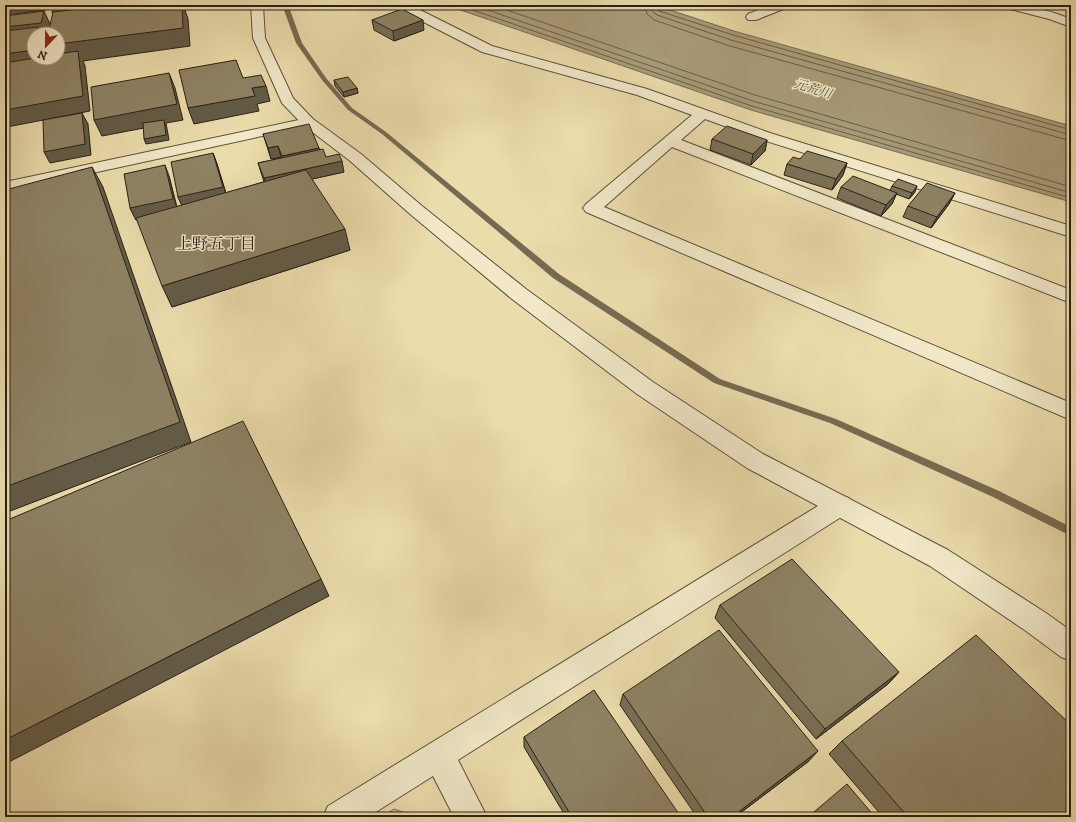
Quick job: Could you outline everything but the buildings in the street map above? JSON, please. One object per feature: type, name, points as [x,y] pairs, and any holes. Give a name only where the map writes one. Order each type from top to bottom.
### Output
[{"type":"street","points":[[257,5],[259,38],[287,100],[308,122],[355,157],[416,210],[519,294],[645,388],[755,460],[939,558],[1036,622],[1071,648]]},
{"type":"street","points":[[397,5],[487,49],[642,92],[826,156],[1071,232]]},
{"type":"street","points":[[752,16],[782,5]]},
{"type":"street","points":[[1010,5],[1057,12],[1071,23]]},
{"type":"street","points":[[702,114],[592,208],[1071,412]]},
{"type":"street","points":[[5,187],[308,122]]},
{"type":"street","points":[[670,141],[1071,297]]},
{"type":"street","points":[[339,817],[840,505]]},
{"type":"street","points":[[439,755],[471,817]]},
{"type":"shaded area","points":[[394,809],[417,817],[381,817]]},
{"type":"water","name":"元荒川","points":[[446,5],[655,5],[734,31],[1071,126],[1071,202],[751,110]]},
{"type":"waterway","points":[[288,5],[287,10],[299,43],[324,79],[350,109],[384,133],[556,276],[717,381],[833,421],[996,494],[1071,532]]},
{"type":"district","name":"上野五丁目","points":[[216,243]]}]
